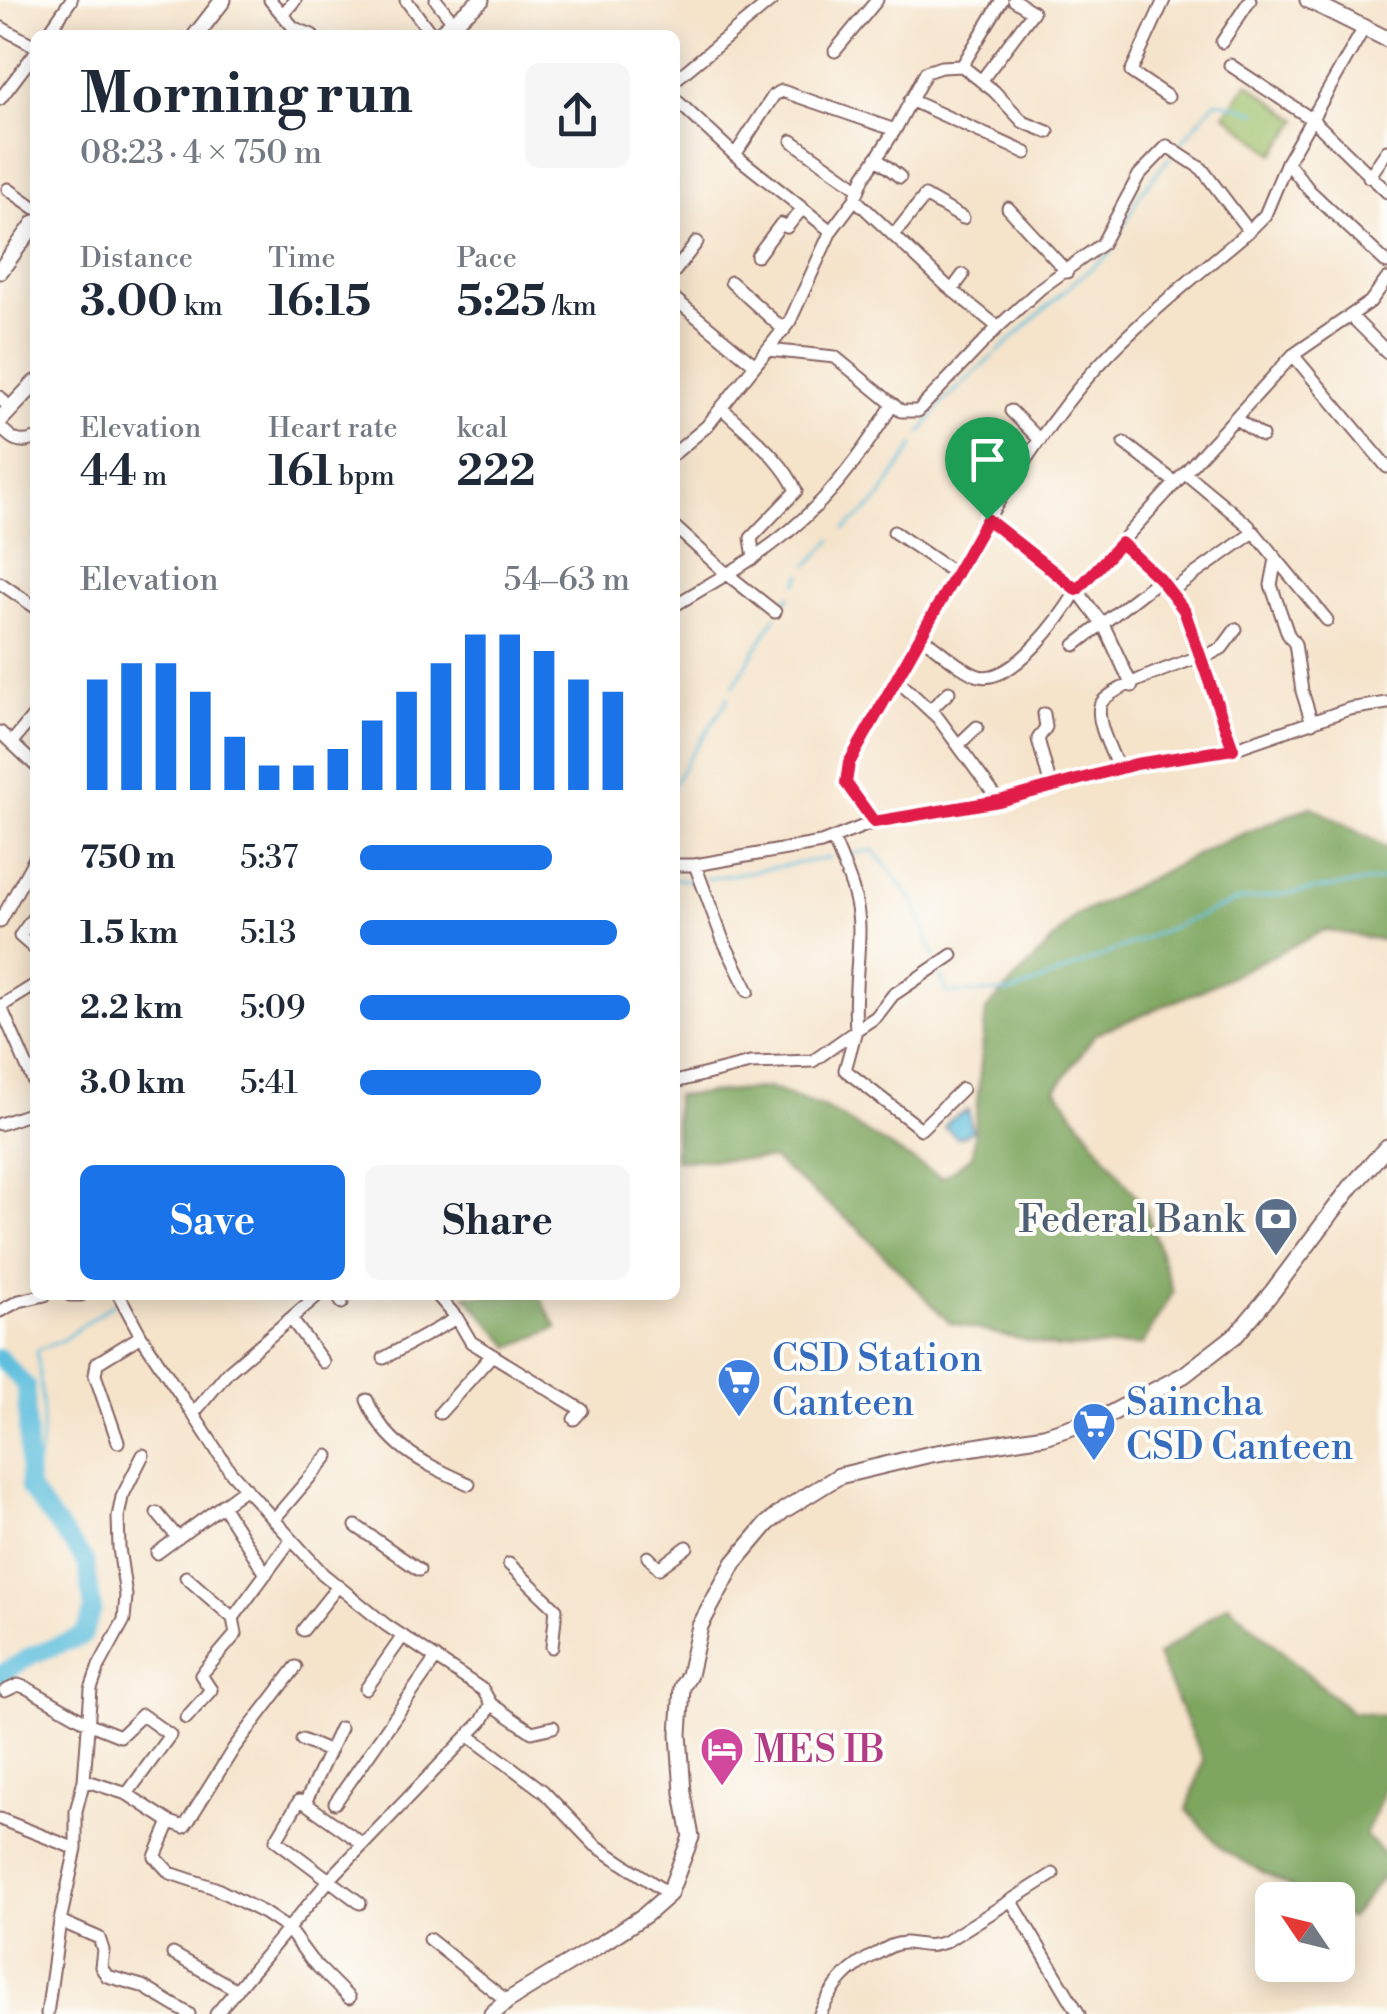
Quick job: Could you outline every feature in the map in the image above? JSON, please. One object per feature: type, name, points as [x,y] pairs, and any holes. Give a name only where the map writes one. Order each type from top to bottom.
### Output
[{"type":"main road","points":[[200,30],[223,0]]},
{"type":"main road","points":[[443,30],[481,0]]},
{"type":"main road","points":[[1308,0],[1387,40]]},
{"type":"main road","points":[[0,271],[30,230]]},
{"type":"main road","points":[[2,413],[30,388]]},
{"type":"main road","points":[[492,2014],[646,1915],[669,1894],[691,1837],[679,1734],[682,1687],[708,1610],[734,1563],[767,1524],[839,1476],[931,1454],[1044,1436],[1106,1416],[1184,1375],[1236,1334],[1350,1187],[1387,1147]]},
{"type":"street","points":[[50,30],[71,0]]},
{"type":"street","points":[[270,0],[299,30]]},
{"type":"street","points":[[282,14],[295,0]]},
{"type":"street","points":[[406,0],[431,30]]},
{"type":"street","points":[[436,0],[454,23]]},
{"type":"street","points":[[680,76],[772,0]]},
{"type":"street","points":[[835,51],[877,0]]},
{"type":"street","points":[[962,66],[1002,0]]},
{"type":"street","points":[[981,80],[1032,12],[1014,0]]},
{"type":"street","points":[[1164,0],[1131,72],[1168,96]]},
{"type":"street","points":[[1222,42],[1250,0]]},
{"type":"street","points":[[0,27],[30,46]]},
{"type":"street","points":[[874,822],[845,776],[849,763],[987,519],[1068,401],[1122,343],[1265,215],[1286,162],[1314,120],[1364,28]]},
{"type":"street","points":[[0,99],[30,56]]},
{"type":"street","points":[[680,447],[707,426],[784,330],[831,230],[895,130],[926,72],[962,66],[1023,122],[1048,132]]},
{"type":"street","points":[[1230,66],[1314,120],[1387,192]]},
{"type":"street","points":[[734,155],[774,95],[782,91],[895,130]]},
{"type":"street","points":[[910,100],[1026,153]]},
{"type":"street","points":[[680,104],[734,155],[831,230]]},
{"type":"street","points":[[792,141],[857,193],[894,235],[998,327]]},
{"type":"street","points":[[768,350],[834,357],[901,411],[918,411],[998,327],[1041,288],[1102,244],[1140,175],[1168,146],[1202,168],[1250,232]]},
{"type":"street","points":[[1369,177],[1387,151]]},
{"type":"street","points":[[876,158],[900,177]]},
{"type":"street","points":[[1286,162],[1387,263]]},
{"type":"street","points":[[8,188],[30,204]]},
{"type":"street","points":[[894,235],[925,196],[963,218]]},
{"type":"street","points":[[757,256],[780,224],[787,228],[802,208]]},
{"type":"street","points":[[1008,208],[1067,272]]},
{"type":"street","points":[[680,264],[697,242]]},
{"type":"street","points":[[952,290],[962,275]]},
{"type":"street","points":[[920,636],[971,673],[982,677],[1002,674],[1044,636],[1077,590],[1294,356],[1370,302],[1387,279]]},
{"type":"street","points":[[730,282],[784,330]]},
{"type":"street","points":[[680,303],[754,366]]},
{"type":"street","points":[[1351,316],[1387,352]]},
{"type":"street","points":[[1294,356],[1387,467]]},
{"type":"street","points":[[680,602],[754,558],[801,524],[836,487],[893,404]]},
{"type":"street","points":[[721,407],[791,478],[796,491],[751,538],[754,558]]},
{"type":"street","points":[[1011,411],[1040,440]]},
{"type":"street","points":[[2,413],[14,440],[30,441]]},
{"type":"street","points":[[1236,419],[1262,436]]},
{"type":"street","points":[[1124,443],[1249,526]]},
{"type":"street","points":[[987,519],[1077,590],[1104,626],[1132,686]]},
{"type":"street","points":[[680,532],[775,612]]},
{"type":"street","points":[[894,532],[956,574]]},
{"type":"street","points":[[1170,591],[1254,532],[1328,620]]},
{"type":"street","points":[[1121,543],[1160,579],[1184,610],[1233,749]]},
{"type":"street","points":[[1276,559],[1271,585],[1295,644],[1302,691],[1312,723]]},
{"type":"street","points":[[1075,645],[1160,579]]},
{"type":"street","points":[[0,583],[30,604]]},
{"type":"street","points":[[1118,768],[1099,709],[1113,690],[1132,686],[1158,671],[1222,648],[1236,629]]},
{"type":"street","points":[[898,680],[930,710],[999,801]]},
{"type":"street","points":[[930,710],[949,692]]},
{"type":"street","points":[[680,864],[695,865],[832,839],[874,822],[999,801],[1118,768],[1233,749],[1349,709],[1387,703]]},
{"type":"street","points":[[1044,714],[1046,727],[1038,739],[1051,787]]},
{"type":"street","points":[[0,751],[7,738],[30,718]]},
{"type":"street","points":[[958,744],[977,727]]},
{"type":"street","points":[[7,738],[30,760]]},
{"type":"street","points":[[832,839],[853,888],[859,926],[856,1030],[845,1070],[921,1129],[962,1088]]},
{"type":"street","points":[[695,865],[723,940],[748,992]]},
{"type":"street","points":[[0,922],[30,877]]},
{"type":"street","points":[[30,922],[20,936],[30,945]]},
{"type":"street","points":[[680,1081],[750,1063],[814,1061],[876,1016],[893,995],[952,956]]},
{"type":"street","points":[[30,988],[1,1006],[30,1073]]},
{"type":"street","points":[[0,1124],[30,1114]]},
{"type":"street","points":[[0,1310],[30,1298]]},
{"type":"street","points":[[122,1300],[230,1471],[275,1518],[290,1540],[338,1586],[402,1636],[483,1690],[491,1704],[532,1732],[553,1727]]},
{"type":"street","points":[[193,1414],[228,1372],[313,1300]]},
{"type":"street","points":[[441,1300],[471,1342],[572,1402],[582,1410],[574,1418]]},
{"type":"street","points":[[384,1358],[456,1318]]},
{"type":"street","points":[[292,1320],[323,1362]]},
{"type":"street","points":[[118,1442],[95,1375],[97,1363],[142,1336]]},
{"type":"street","points":[[440,1412],[492,1355]]},
{"type":"street","points":[[367,1400],[376,1420],[395,1444],[419,1462],[469,1484]]},
{"type":"street","points":[[47,2014],[60,1921],[76,1849],[76,1811],[84,1780],[92,1689],[99,1666],[124,1620],[126,1596],[118,1517],[122,1497],[143,1455]]},
{"type":"street","points":[[275,1518],[328,1456]]},
{"type":"street","points":[[156,1554],[246,1488]]},
{"type":"street","points":[[222,1505],[266,1574]]},
{"type":"street","points":[[158,1513],[178,1538]]},
{"type":"street","points":[[356,1526],[419,1570]]},
{"type":"street","points":[[233,1618],[290,1540]]},
{"type":"street","points":[[648,1557],[659,1568],[687,1547]]},
{"type":"street","points":[[509,1564],[556,1610],[552,1647]]},
{"type":"street","points":[[186,1577],[233,1618],[236,1634],[202,1674],[212,1690],[186,1718]]},
{"type":"street","points":[[303,1630],[338,1586]]},
{"type":"street","points":[[366,1689],[402,1636]]},
{"type":"street","points":[[335,1802],[436,1658]]},
{"type":"street","points":[[84,1780],[127,1794],[170,1822],[184,1826],[234,1748],[296,1667]]},
{"type":"street","points":[[5,1691],[18,1685],[27,1688],[90,1724],[120,1736],[142,1716],[170,1735],[127,1794]]},
{"type":"street","points":[[224,2012],[237,1990],[331,1878],[482,1721],[491,1704]]},
{"type":"street","points":[[305,1803],[340,1728]]},
{"type":"street","points":[[468,1734],[543,1792],[595,1845],[669,1894]]},
{"type":"street","points":[[302,1740],[328,1751]]},
{"type":"street","points":[[360,1903],[276,1840],[300,1801],[363,1844]]},
{"type":"street","points":[[0,1819],[76,1849]]},
{"type":"street","points":[[170,1822],[155,1850],[158,1864],[170,1874],[244,1902],[288,1929],[310,1960],[349,1998]]},
{"type":"street","points":[[820,2014],[838,1982],[862,1960],[893,1944],[908,1943],[921,1948],[945,1942],[1052,1874]]},
{"type":"street","points":[[1011,1900],[1079,2014]]},
{"type":"street","points":[[60,1921],[98,1938],[103,1950],[101,1967],[108,1976],[142,1986],[189,2014]]},
{"type":"street","points":[[429,1940],[507,2001]]},
{"type":"street","points":[[173,1954],[237,1990]]},
{"type":"green space","points":[[1248,83],[1299,120],[1274,154],[1225,114]]},
{"type":"green space","points":[[1311,806],[1387,848],[1387,941],[1325,930],[1200,991],[1095,1034],[1056,1089],[1146,1210],[1173,1292],[1142,1345],[1058,1348],[950,1323],[858,1228],[772,1159],[680,1160],[680,1096],[769,1088],[827,1109],[942,1178],[972,1156],[986,1010],[1076,916],[1214,846]]},
{"type":"green space","points":[[469,1300],[542,1300],[557,1328],[511,1347]]},
{"type":"green space","points":[[1228,1604],[1351,1712],[1387,1716],[1387,1785],[1365,1836],[1387,1857],[1387,1871],[1355,1913],[1355,1882],[1281,1882],[1223,1850],[1187,1810],[1203,1760],[1157,1656]]},
{"type":"water","points":[[968,1110],[972,1131],[958,1138],[944,1127]]},
{"type":"waterway","points":[[1180,144],[1216,101],[1258,112]]},
{"type":"waterway","points":[[921,433],[940,405],[1111,253],[1139,195],[1170,157]]},
{"type":"waterway","points":[[845,529],[877,502],[914,445]]},
{"type":"waterway","points":[[808,565],[832,540]]},
{"type":"waterway","points":[[797,583],[802,574]]},
{"type":"waterway","points":[[780,609],[790,595]]},
{"type":"waterway","points":[[733,687],[776,616]]},
{"type":"waterway","points":[[680,773],[728,697]]},
{"type":"waterway","points":[[847,855],[874,850],[915,903],[935,958]]},
{"type":"waterway","points":[[706,879],[829,858]]},
{"type":"waterway","points":[[680,879],[698,881]]},
{"type":"waterway","points":[[940,974],[947,993],[1014,992],[1236,901],[1387,879]]},
{"type":"waterway","points":[[29,1489],[41,1450],[43,1411],[37,1350],[61,1341],[114,1303]]},
{"type":"waterway","points":[[0,1358],[26,1386],[29,1489],[86,1562],[93,1610],[83,1636],[32,1655],[0,1675]]},
{"type":"place","name":"Federal Bank","points":[[1276,1257]]},
{"type":"place","name":"CSD Station Canteen","points":[[739,1418]]},
{"type":"place","name":"Saincha CSD Canteen","points":[[1094,1462]]},
{"type":"place","name":"MES IB","points":[[722,1787]]},
{"type":"route","points":[[987,519],[1077,590],[1121,543],[1160,579],[1184,610],[1233,749],[1136,764],[999,801],[874,822],[846,783],[849,763],[987,519]]}]
